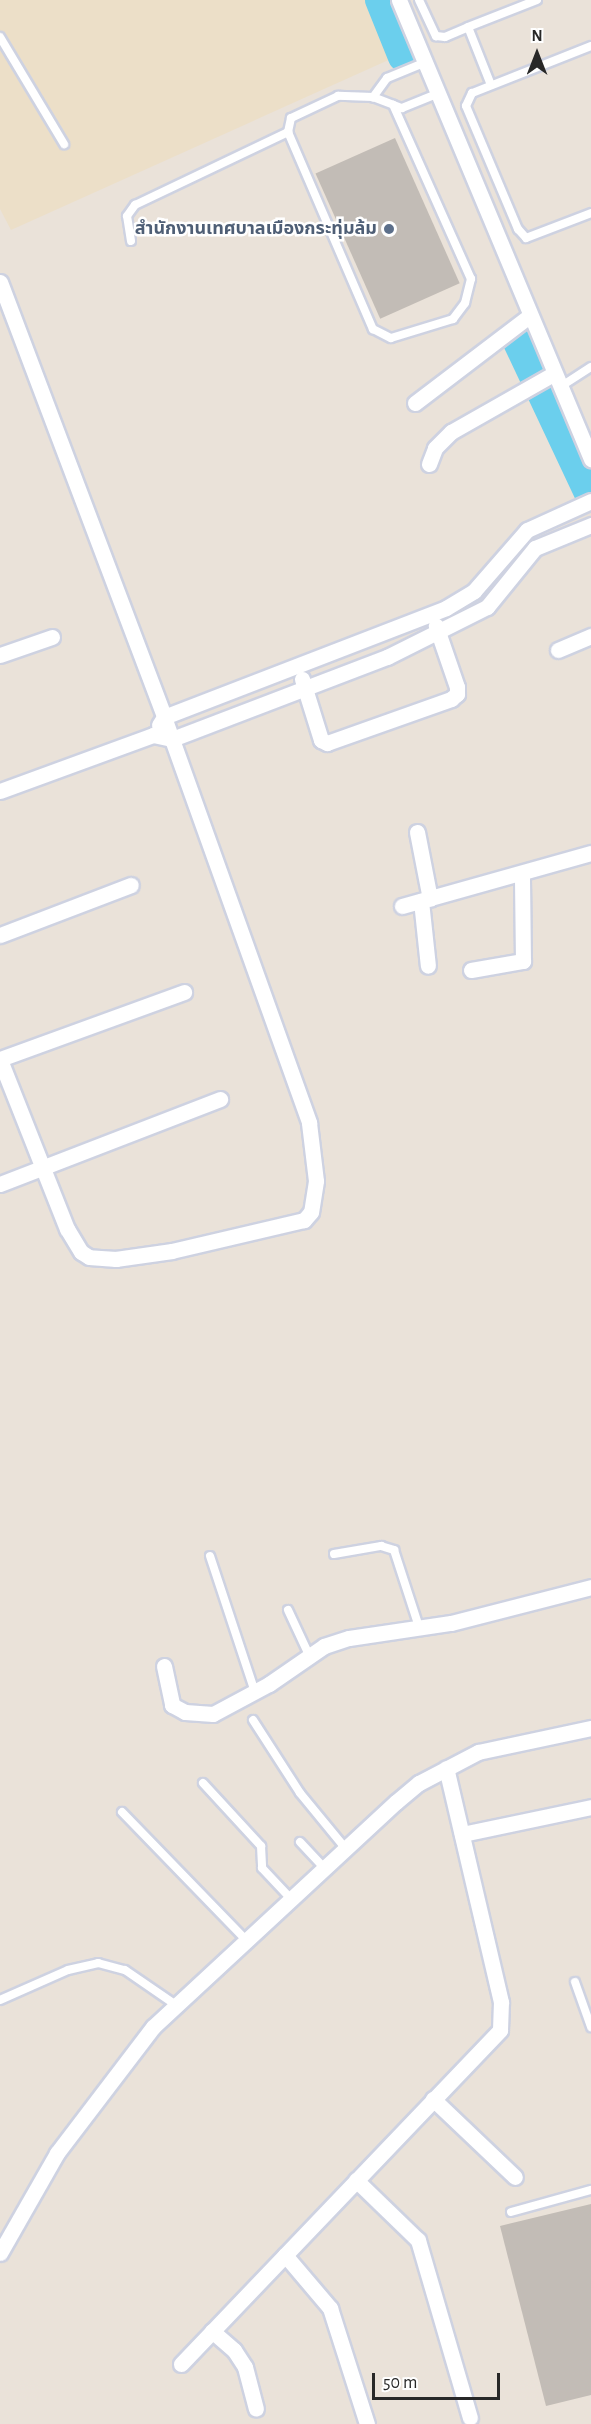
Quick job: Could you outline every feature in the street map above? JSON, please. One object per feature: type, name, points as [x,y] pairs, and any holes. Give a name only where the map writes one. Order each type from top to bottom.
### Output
[{"type":"street","points":[[399,0],[529,316],[545,383],[591,459]]},
{"type":"street","points":[[0,282],[164,717],[309,1123],[314,1202],[304,1220],[172,1251],[116,1259],[89,1257],[81,1252],[67,1229],[40,1170],[0,1059],[184,992]]},
{"type":"street","points":[[415,404],[529,316]]},
{"type":"street","points":[[429,464],[435,448],[450,432],[545,383]]},
{"type":"street","points":[[153,735],[164,717],[298,668],[431,614],[474,591],[527,530],[584,504]]},
{"type":"street","points":[[0,790],[153,735],[172,739],[440,633],[487,606],[535,548],[589,526]]},
{"type":"street","points":[[298,668],[321,740],[327,743],[451,699],[457,694],[457,687],[440,633],[431,614]]},
{"type":"street","points":[[558,650],[591,636]]},
{"type":"street","points":[[0,656],[52,637]]},
{"type":"street","points":[[417,832],[426,900],[428,966]]},
{"type":"street","points":[[402,906],[591,853]]},
{"type":"street","points":[[471,970],[523,962],[522,873]]},
{"type":"street","points":[[0,935],[131,885]]},
{"type":"street","points":[[0,1184],[219,1099]]},
{"type":"street","points":[[164,1666],[170,1701],[185,1712],[213,1714],[255,1692],[309,1655],[350,1638],[450,1623],[591,1587]]},
{"type":"street","points":[[0,2253],[57,2153],[117,2072],[176,2005],[248,1942],[396,1802],[446,1768],[477,1752],[591,1728]]},
{"type":"street","points":[[181,2364],[500,2030],[502,2018],[446,1768]]},
{"type":"street","points":[[462,1834],[591,1806]]},
{"type":"street","points":[[434,2099],[515,2177]]},
{"type":"street","points":[[356,2180],[418,2240],[470,2418]]},
{"type":"street","points":[[285,2255],[330,2308],[367,2424]]},
{"type":"street","points":[[212,2331],[234,2349],[244,2367],[256,2409]]},
{"type":"lane","points":[[419,0],[436,36],[445,37],[537,0]]},
{"type":"lane","points":[[468,27],[491,86]]},
{"type":"lane","points":[[0,37],[64,144]]},
{"type":"lane","points":[[591,46],[472,93],[466,106],[518,229],[526,238],[591,213]]},
{"type":"lane","points":[[373,97],[387,78],[426,62]]},
{"type":"lane","points":[[393,105],[471,279],[465,303],[453,319],[402,337],[391,338],[373,328],[288,132],[291,118],[338,96],[373,97],[402,108],[439,93]]},
{"type":"lane","points":[[131,241],[127,216],[135,205],[288,132]]},
{"type":"lane","points":[[545,383],[591,367]]},
{"type":"lane","points":[[334,1554],[381,1546],[394,1550],[419,1627]]},
{"type":"lane","points":[[210,1556],[255,1692]]},
{"type":"lane","points":[[288,1610],[309,1655]]},
{"type":"lane","points":[[253,1720],[300,1793],[346,1849]]},
{"type":"lane","points":[[203,1783],[261,1846],[262,1868],[292,1900]]},
{"type":"lane","points":[[122,1812],[248,1942]]},
{"type":"lane","points":[[300,1842],[325,1869]]},
{"type":"lane","points":[[0,2000],[68,1970],[98,1963],[124,1970],[176,2005]]},
{"type":"lane","points":[[575,1982],[591,2027]]},
{"type":"lane","points":[[511,2212],[591,2190]]},
{"type":"shaded area","points":[[0,0],[373,0],[384,19],[393,58],[11,230],[0,209]]},
{"type":"building","name":"สำนักงานเทศบาลเมืองกระทุ่มล้ม","points":[[395,138],[460,283],[380,319],[316,173]]},
{"type":"building","points":[[591,2204],[591,2395],[546,2406],[500,2226]]},
{"type":"waterway","points":[[380,0],[403,57]]},
{"type":"waterway","points":[[517,340],[591,497]]},
{"type":"place","name":"สำนักงานเทศบาลเมืองกระทุ่มล้ม","points":[[389,229]]}]
